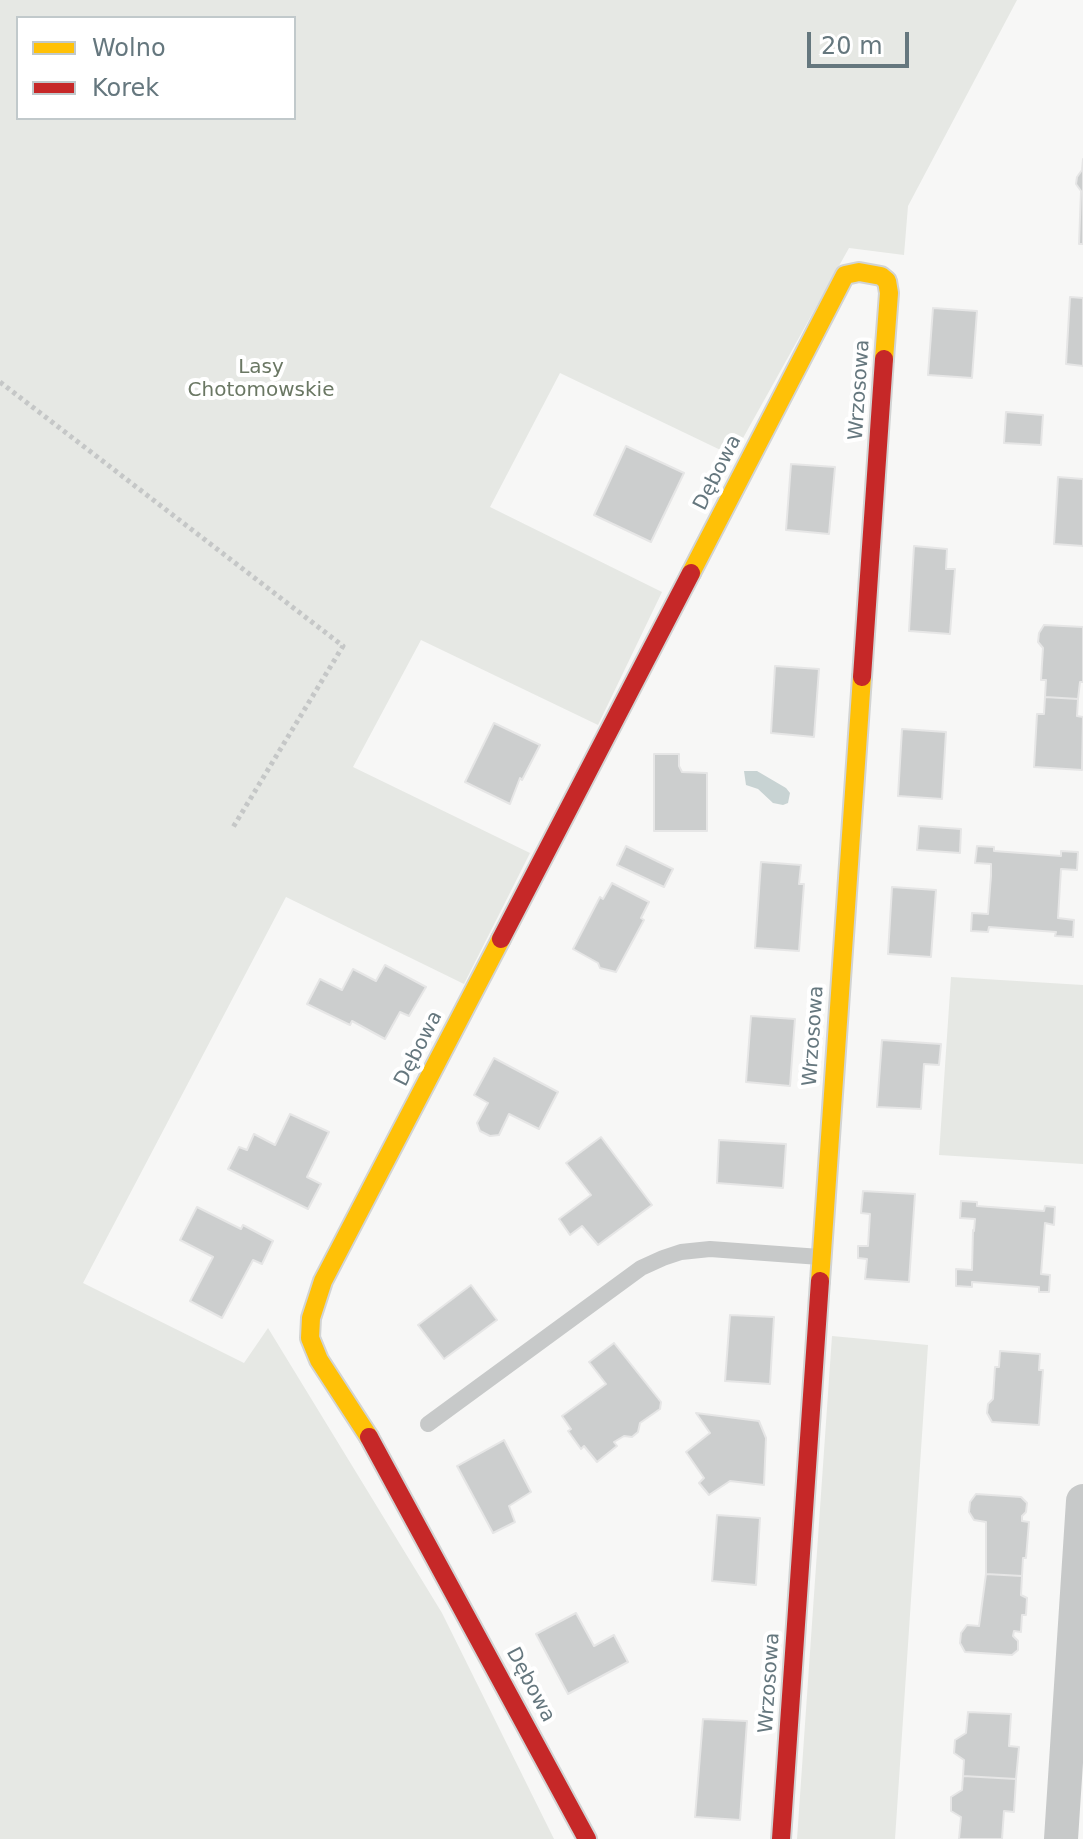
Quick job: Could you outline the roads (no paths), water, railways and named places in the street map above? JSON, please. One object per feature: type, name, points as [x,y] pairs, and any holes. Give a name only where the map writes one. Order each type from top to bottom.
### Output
[{"type":"street","name":"Wrzosowa","points":[[781,1839],[889,293],[887,281],[881,276],[859,272],[845,275]]},
{"type":"street","name":"Dębowa","points":[[587,1839],[383,1459],[319,1360],[310,1338],[311,1318],[323,1281],[845,275]]},
{"type":"street","points":[[1061,1839],[1083,1501]]},
{"type":"lane","points":[[428,1424],[641,1268],[663,1258],[681,1252],[710,1249],[821,1257]]},
{"type":"park label","name":"Lasy Chotomowskie","points":[[261,380]]}]
